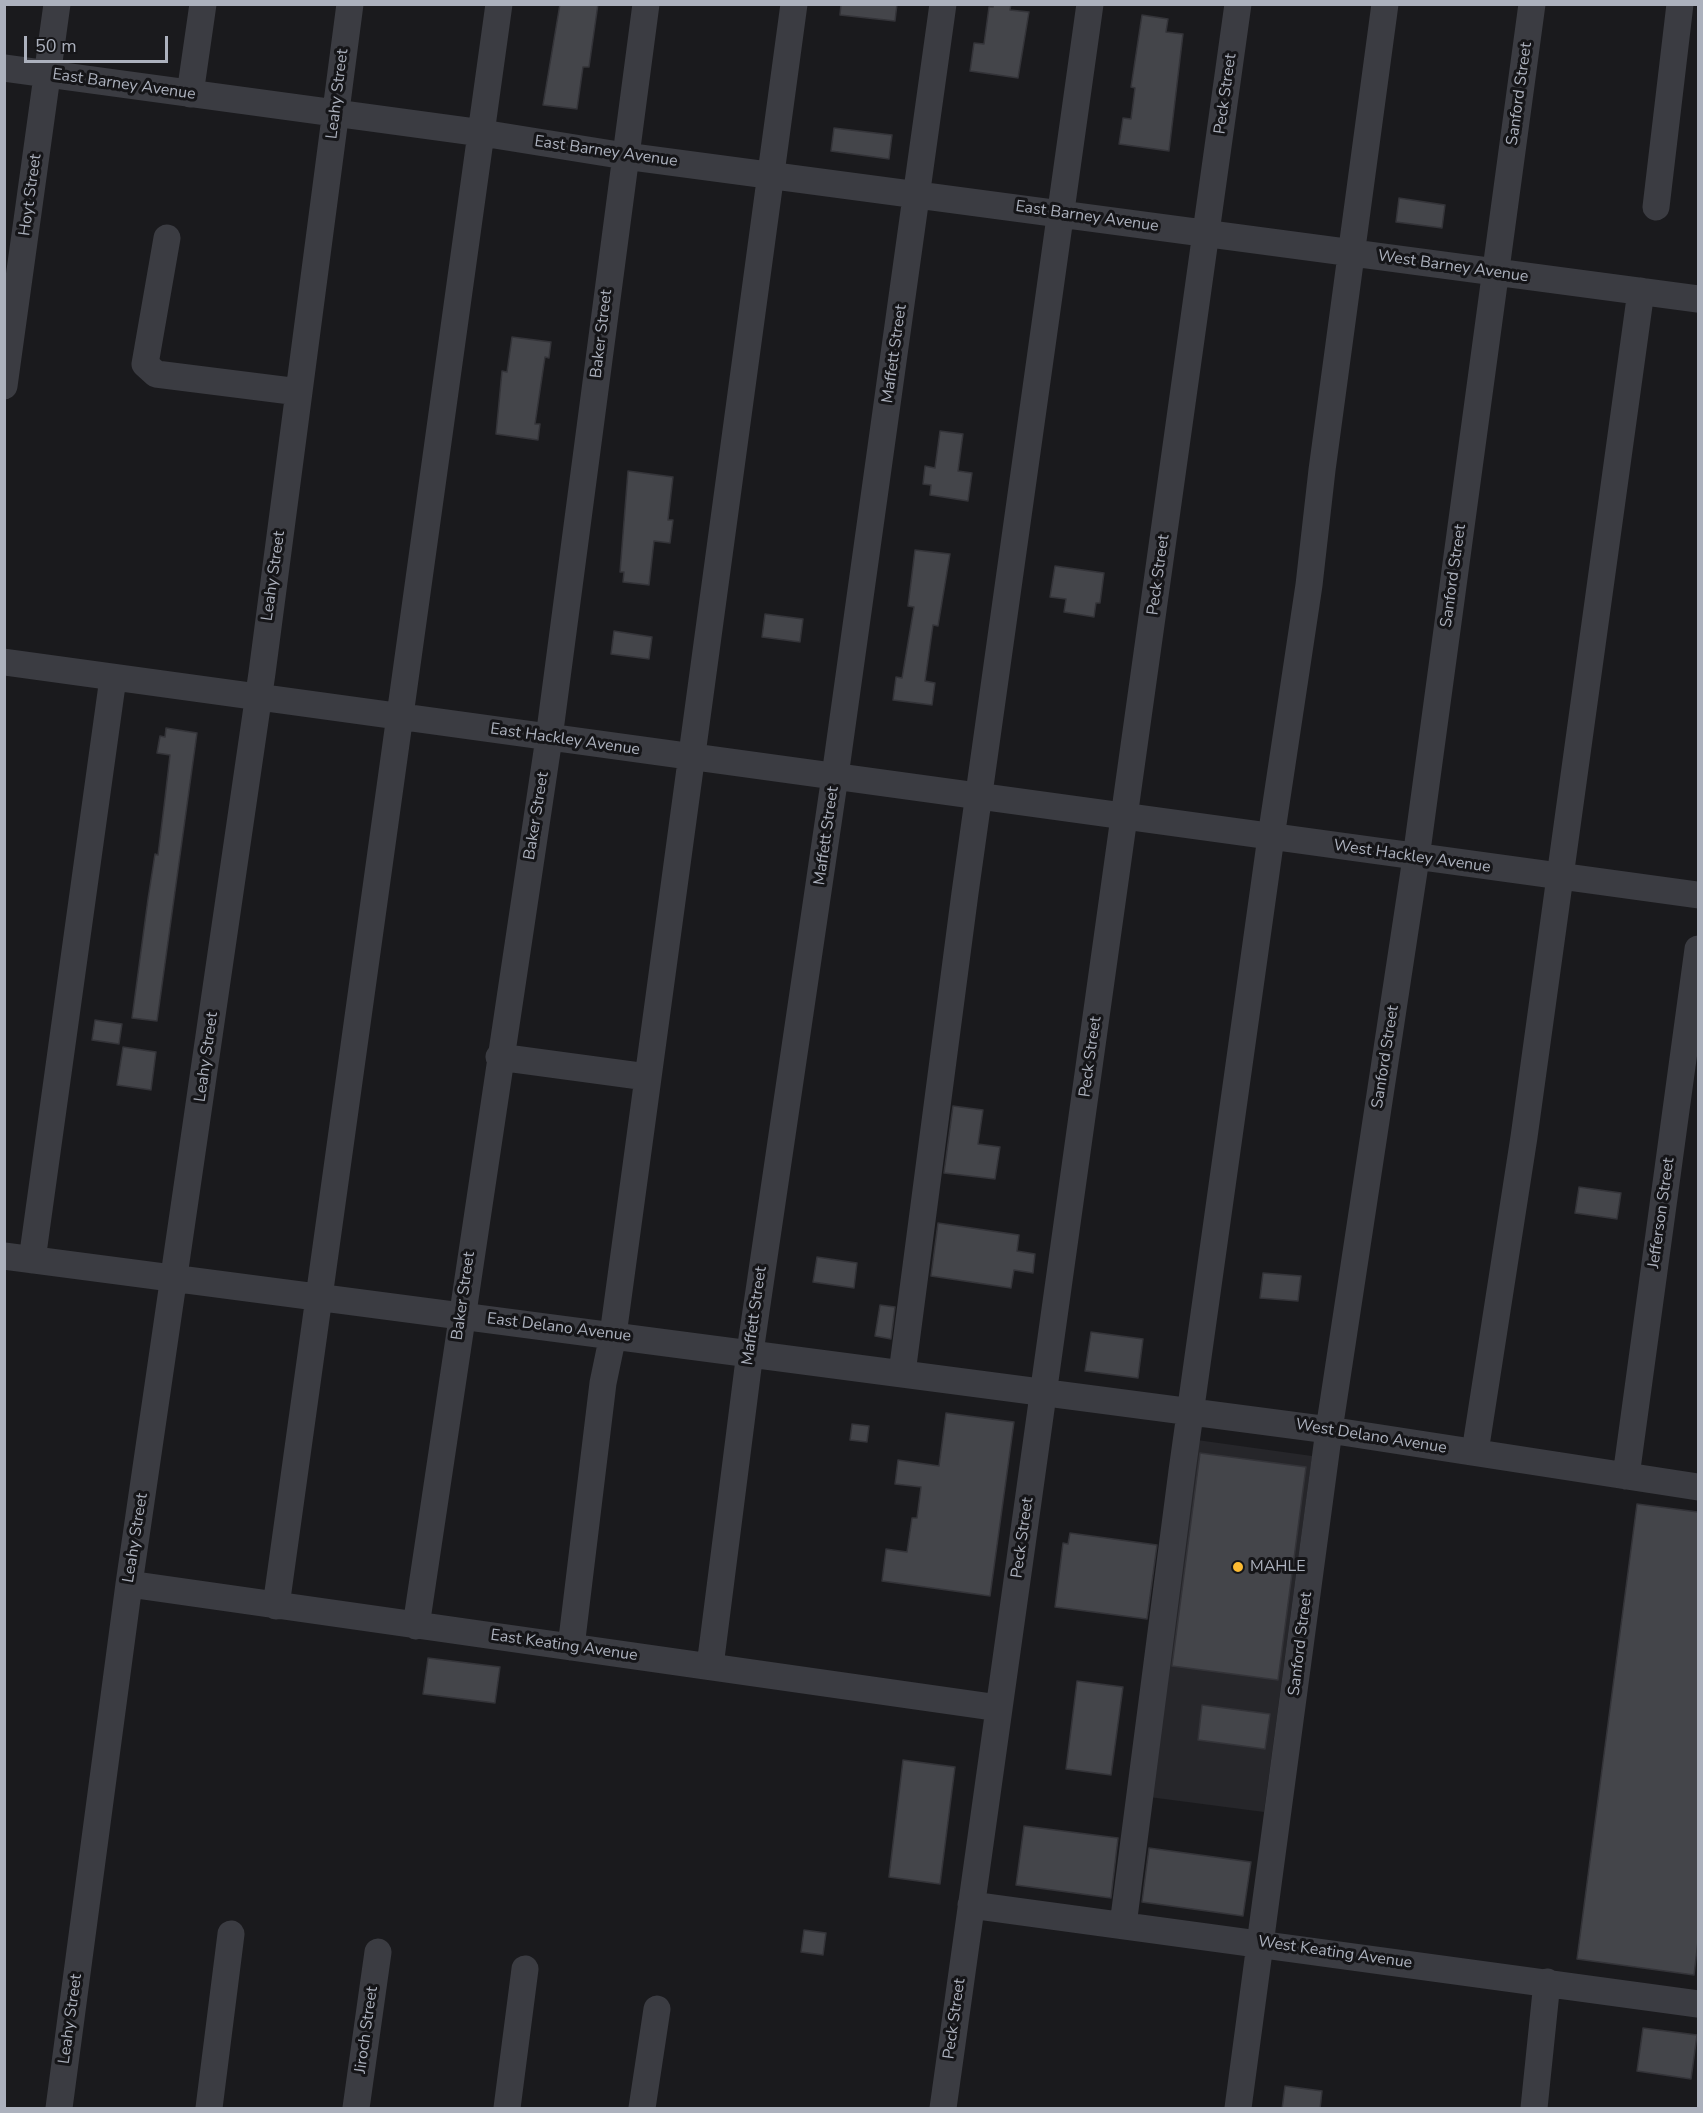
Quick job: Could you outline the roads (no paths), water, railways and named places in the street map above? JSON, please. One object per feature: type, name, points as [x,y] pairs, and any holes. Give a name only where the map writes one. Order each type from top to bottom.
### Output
[{"type":"street","name":"Hoyt Street","points":[[4,386],[57,4]]},
{"type":"street","points":[[190,94],[203,4]]},
{"type":"street","name":"Leahy Street","points":[[59,2109],[129,1584],[258,699],[350,4]]},
{"type":"street","points":[[276,1606],[482,133],[498,4]]},
{"type":"street","name":"Baker Street","points":[[416,1626],[499,1057],[549,738],[646,4]]},
{"type":"street","points":[[571,1647],[603,1383],[614,1335],[647,1077],[773,174],[794,4]]},
{"type":"street","name":"Maffett Street","points":[[710,1666],[750,1352],[836,776],[943,4]]},
{"type":"street","points":[[902,1373],[979,796],[1090,4]]},
{"type":"street","name":"Peck Street","points":[[943,2109],[1238,4]]},
{"type":"street","points":[[1123,1925],[1181,1482],[1193,1412],[1271,837],[1309,585],[1385,4]]},
{"type":"street","name":"Sanford Street","points":[[1238,2109],[1329,1430],[1416,858],[1532,4]]},
{"type":"street","points":[[1656,207],[1680,4]]},
{"type":"street","name":"East Barney Avenue","points":[[4,68],[482,133],[625,156],[917,193],[1207,234]]},
{"type":"street","name":"West Barney Avenue","points":[[1207,234],[1698,299]]},
{"type":"street","points":[[167,238],[145,364],[156,374],[299,392]]},
{"type":"street","points":[[1475,1452],[1524,1137],[1641,291]]},
{"type":"street","name":"East Hackley Avenue","points":[[4,662],[258,699],[1126,816]]},
{"type":"street","points":[[32,1260],[113,678]]},
{"type":"street","name":"West Hackley Avenue","points":[[1126,816],[1416,858],[1698,895]]},
{"type":"street","name":"Jefferson Street","points":[[1626,1476],[1698,949]]},
{"type":"street","points":[[499,1057],[647,1077]]},
{"type":"street","name":"East Delano Avenue","points":[[4,1256],[1042,1392]]},
{"type":"street","name":"West Delano Avenue","points":[[1042,1392],[1329,1430],[1698,1487]]},
{"type":"street","name":"East Keating Avenue","points":[[129,1584],[999,1708]]},
{"type":"street","name":"West Keating Avenue","points":[[971,1905],[1698,2004]]},
{"type":"street","points":[[209,2109],[231,1934]]},
{"type":"street","name":"Jiroch Street","points":[[356,2109],[378,1952]]},
{"type":"street","points":[[507,2109],[525,1969]]},
{"type":"street","points":[[1534,2109],[1547,1982]]},
{"type":"street","points":[[642,2109],[657,2009]]},
{"type":"place","name":"MAHLE","points":[[1238,1567]]}]
